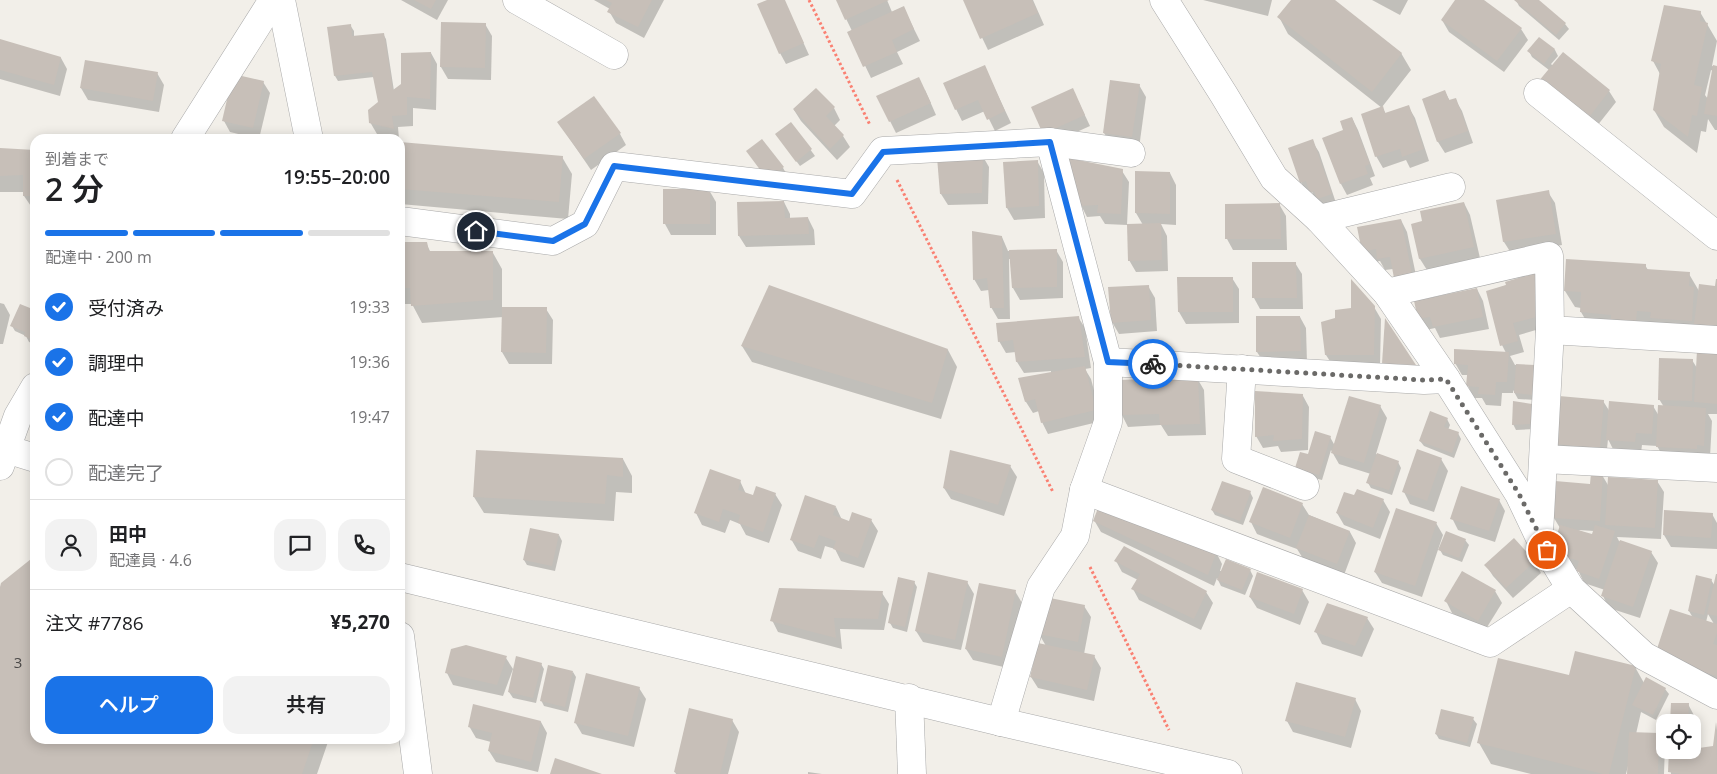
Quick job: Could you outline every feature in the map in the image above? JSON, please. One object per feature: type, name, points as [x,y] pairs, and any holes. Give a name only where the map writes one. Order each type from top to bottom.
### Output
[{"type":"street","points":[[188,134],[273,0]]},
{"type":"street","points":[[281,0],[307,134]]},
{"type":"street","points":[[517,0],[614,55]]},
{"type":"street","points":[[1164,0],[1274,178],[1319,219],[1387,293],[1446,379],[1519,494],[1539,536],[1572,589],[1644,656],[1717,695]]},
{"type":"street","points":[[1538,92],[1717,236]]},
{"type":"street","points":[[1002,722],[1041,587],[1075,536],[1084,490],[1108,422],[1108,362],[1050,142]]},
{"type":"street","points":[[405,222],[553,241],[585,224],[614,166],[852,194],[883,152],[1050,142],[1131,153]]},
{"type":"street","points":[[1319,219],[1451,187]]},
{"type":"street","points":[[1387,293],[1549,256],[1550,330],[1539,536]]},
{"type":"street","points":[[1550,330],[1717,340]]},
{"type":"street","points":[[1108,362],[1424,380],[1446,379]]},
{"type":"street","points":[[1242,369],[1236,458],[1305,486]]},
{"type":"street","points":[[30,396],[18,416],[2,454],[30,457]]},
{"type":"street","points":[[1544,458],[1717,468]]},
{"type":"street","points":[[1084,490],[1490,643],[1572,589]]},
{"type":"street","points":[[405,578],[909,698],[1002,722],[1228,774]]},
{"type":"street","points":[[405,674],[418,774]]},
{"type":"street","points":[[909,698],[912,774]]},
{"type":"path","points":[[809,0],[1053,493]]},
{"type":"path","points":[[1075,536],[1169,730]]},
{"type":"building","points":[[414,0],[436,0],[431,9]]},
{"type":"building","points":[[606,0],[652,0],[638,27],[607,12],[612,3]]},
{"type":"building","points":[[767,0],[785,0],[804,43],[779,54],[757,4]]},
{"type":"building","points":[[836,0],[889,0],[845,20]]},
{"type":"building","points":[[963,0],[1032,0],[1038,13],[980,39]]},
{"type":"building","points":[[1291,0],[1335,0],[1402,53],[1372,92],[1277,17]]},
{"type":"building","points":[[1455,0],[1484,0],[1522,28],[1497,61],[1441,20]]},
{"type":"building","points":[[1514,0],[1539,0],[1566,23],[1556,35]]},
{"type":"building","points":[[1664,5],[1701,11],[1700,21],[1708,23],[1694,85],[1702,87],[1697,116],[1692,115],[1688,137],[1653,110],[1661,64],[1651,61]]},
{"type":"building","points":[[904,6],[914,29],[892,40],[897,52],[863,67],[847,32]]},
{"type":"building","points":[[441,22],[486,23],[485,68],[440,67]]},
{"type":"building","points":[[351,24],[352,36],[384,33],[393,90],[401,84],[401,53],[431,52],[430,99],[407,97],[407,115],[392,116],[394,129],[369,123],[368,110],[378,102],[372,72],[334,76],[327,27]]},
{"type":"building","points":[[1539,37],[1555,49],[1544,64],[1527,51]]},
{"type":"building","points":[[0,39],[61,57],[54,85],[0,70]]},
{"type":"building","points":[[1563,52],[1610,90],[1590,116],[1574,103],[1570,107],[1538,82]]},
{"type":"building","points":[[85,60],[158,72],[153,101],[80,88]]},
{"type":"building","points":[[985,65],[1005,111],[987,120],[978,100],[955,110],[943,83]]},
{"type":"building","points":[[1713,65],[1717,66],[1717,116],[1704,114]]},
{"type":"building","points":[[233,74],[264,81],[253,128],[222,121]]},
{"type":"building","points":[[919,77],[931,103],[889,122],[876,96]]},
{"type":"building","points":[[1110,80],[1140,84],[1132,137],[1103,133]]},
{"type":"building","points":[[816,88],[835,107],[826,116],[844,135],[830,149],[793,109]]},
{"type":"building","points":[[1073,88],[1085,115],[1043,134],[1031,107]]},
{"type":"building","points":[[1445,90],[1449,100],[1456,98],[1468,131],[1437,142],[1422,99]]},
{"type":"building","points":[[594,96],[621,133],[584,159],[557,122]]},
{"type":"building","points":[[1409,105],[1424,149],[1402,157],[1400,149],[1375,157],[1361,114],[1383,106],[1385,113]]},
{"type":"building","points":[[1352,117],[1370,164],[1365,166],[1368,174],[1340,184],[1322,138],[1343,130],[1340,121]]},
{"type":"building","points":[[791,122],[812,149],[796,162],[775,134]]},
{"type":"building","points":[[762,139],[784,167],[767,179],[746,151]]},
{"type":"building","points":[[1313,139],[1332,194],[1317,199],[1314,191],[1310,193],[1306,181],[1300,183],[1288,148]]},
{"type":"building","points":[[405,142],[563,156],[559,202],[405,189]]},
{"type":"building","points":[[0,148],[30,150],[30,196],[23,196],[23,175],[0,176]]},
{"type":"building","points":[[983,154],[982,193],[940,194],[937,157]]},
{"type":"building","points":[[1068,158],[1123,169],[1121,214],[1097,213],[1098,205],[1079,206]]},
{"type":"building","points":[[1038,160],[1039,206],[1006,208],[1003,162]]},
{"type":"building","points":[[1135,171],[1170,172],[1170,214],[1135,213]]},
{"type":"building","points":[[663,189],[710,189],[710,224],[663,224]]},
{"type":"building","points":[[1549,190],[1556,234],[1503,242],[1496,200]]},
{"type":"building","points":[[784,201],[785,218],[808,217],[809,234],[738,236],[737,202]]},
{"type":"building","points":[[1464,202],[1474,247],[1419,259],[1411,224],[1422,221],[1420,211]]},
{"type":"building","points":[[1280,203],[1281,239],[1225,239],[1225,204]]},
{"type":"building","points":[[1401,219],[1412,274],[1394,278],[1390,257],[1377,259],[1376,249],[1362,252],[1357,227]]},
{"type":"building","points":[[1161,223],[1162,260],[1128,261],[1127,224]]},
{"type":"building","points":[[972,231],[1002,236],[1004,308],[990,308],[987,278],[973,280]]},
{"type":"building","points":[[405,242],[427,242],[429,251],[493,251],[493,300],[411,306],[410,288],[405,288]]},
{"type":"building","points":[[1057,249],[1057,287],[1012,288],[1009,250]]},
{"type":"building","points":[[1566,259],[1646,264],[1646,269],[1690,272],[1689,286],[1694,287],[1692,321],[1650,318],[1651,312],[1637,311],[1636,321],[1611,319],[1611,315],[1580,312],[1581,292],[1564,291]]},
{"type":"building","points":[[1252,262],[1296,262],[1297,298],[1252,298]]},
{"type":"building","points":[[1539,272],[1545,294],[1535,297],[1540,316],[1513,323],[1518,341],[1500,346],[1486,291],[1506,285],[1505,282]]},
{"type":"building","points":[[1177,277],[1233,277],[1233,312],[1178,312]]},
{"type":"building","points":[[1351,279],[1375,306],[1374,355],[1325,355],[1321,322],[1335,318],[1335,310],[1351,308]]},
{"type":"building","points":[[1716,279],[1717,326],[1694,324],[1699,284],[1715,286]]},
{"type":"building","points":[[769,285],[948,349],[932,403],[741,346]]},
{"type":"building","points":[[1149,285],[1151,320],[1111,323],[1108,287]]},
{"type":"building","points":[[1477,288],[1483,317],[1433,327],[1430,317],[1418,319],[1414,301]]},
{"type":"building","points":[[20,304],[30,308],[30,339],[24,336],[25,332],[10,326]]},
{"type":"building","points":[[502,307],[547,307],[546,353],[501,352]]},
{"type":"building","points":[[1079,316],[1085,357],[1016,362],[1013,340],[998,342],[996,323]]},
{"type":"building","points":[[1256,316],[1300,316],[1301,351],[1256,352]]},
{"type":"building","points":[[1385,318],[1416,365],[1382,364]]},
{"type":"building","points":[[1454,349],[1509,352],[1507,382],[1496,382],[1495,395],[1478,394],[1479,387],[1466,386],[1468,365],[1454,364]]},
{"type":"building","points":[[1697,351],[1717,352],[1717,404],[1694,402]]},
{"type":"building","points":[[1659,358],[1693,359],[1692,401],[1658,400]]},
{"type":"building","points":[[1516,364],[1535,365],[1533,395],[1514,393]]},
{"type":"building","points":[[1085,366],[1096,410],[1041,423],[1035,399],[1025,402],[1018,378]]},
{"type":"building","points":[[1198,377],[1200,424],[1160,425],[1159,414],[1121,415],[1119,380]]},
{"type":"building","points":[[1255,391],[1303,394],[1302,439],[1273,441],[1274,435],[1255,437]]},
{"type":"building","points":[[1349,396],[1381,405],[1364,463],[1331,453]]},
{"type":"building","points":[[1559,396],[1604,400],[1600,448],[1555,444]]},
{"type":"building","points":[[1513,401],[1532,404],[1531,424],[1512,425]]},
{"type":"building","points":[[1609,401],[1654,405],[1652,434],[1636,433],[1635,442],[1606,440]]},
{"type":"building","points":[[1658,405],[1706,408],[1704,446],[1697,445],[1697,449],[1656,447]]},
{"type":"building","points":[[1430,411],[1448,418],[1444,427],[1459,432],[1452,453],[1419,441]]},
{"type":"building","points":[[1315,431],[1331,436],[1319,475],[1295,468],[1300,452],[1308,454]]},
{"type":"building","points":[[1417,449],[1442,458],[1427,501],[1402,492]]},
{"type":"building","points":[[476,450],[623,458],[623,477],[607,475],[605,504],[473,497]]},
{"type":"building","points":[[950,450],[1011,465],[998,505],[943,488]]},
{"type":"building","points":[[1377,453],[1399,461],[1389,490],[1366,483]]},
{"type":"building","points":[[710,469],[741,480],[738,490],[753,495],[756,486],[776,493],[763,532],[738,523],[740,515],[723,509],[719,522],[694,513]]},
{"type":"building","points":[[1591,473],[1603,473],[1600,521],[1553,518],[1555,481],[1590,484]]},
{"type":"building","points":[[1608,477],[1658,480],[1655,528],[1605,525]]},
{"type":"building","points":[[1222,481],[1251,491],[1240,521],[1211,510]]},
{"type":"building","points":[[1461,486],[1500,499],[1489,531],[1450,519]]},
{"type":"building","points":[[1263,487],[1303,503],[1290,538],[1249,522]]},
{"type":"building","points":[[1357,489],[1384,499],[1373,528],[1336,513],[1344,492],[1354,495]]},
{"type":"building","points":[[805,495],[836,506],[833,515],[849,521],[852,512],[872,519],[858,558],[833,549],[836,541],[819,535],[814,548],[790,540]]},
{"type":"building","points":[[1100,503],[1217,551],[1208,575],[1093,521]]},
{"type":"building","points":[[1396,508],[1437,522],[1415,586],[1374,572]]},
{"type":"building","points":[[1664,510],[1713,513],[1711,538],[1663,535]]},
{"type":"building","points":[[1309,515],[1350,531],[1337,564],[1296,548]]},
{"type":"building","points":[[1560,525],[1592,534],[1595,525],[1615,531],[1599,579],[1576,571],[1579,561],[1559,555],[1563,543],[1555,541]]},
{"type":"building","points":[[530,528],[559,534],[552,566],[523,560]]},
{"type":"building","points":[[1446,531],[1466,539],[1459,558],[1438,550]]},
{"type":"building","points":[[1514,538],[1535,561],[1506,588],[1484,565]]},
{"type":"building","points":[[1620,540],[1652,551],[1633,607],[1601,596]]},
{"type":"building","points":[[1124,546],[1207,591],[1194,619],[1131,589],[1140,574],[1114,561]]},
{"type":"building","points":[[1226,559],[1251,569],[1242,590],[1217,580]]},
{"type":"building","points":[[30,560],[30,744],[312,744],[302,774],[0,774],[1,583]]},
{"type":"building","points":[[1462,571],[1496,590],[1478,621],[1444,601]]},
{"type":"building","points":[[928,572],[968,581],[955,640],[915,631]]},
{"type":"building","points":[[1257,572],[1303,589],[1294,614],[1249,597]]},
{"type":"building","points":[[1717,574],[1717,616],[1707,614]]},
{"type":"building","points":[[1696,575],[1712,579],[1704,615],[1688,611]]},
{"type":"building","points":[[898,577],[915,581],[905,627],[888,623]]},
{"type":"building","points":[[979,583],[1016,590],[1002,657],[965,649]]},
{"type":"building","points":[[779,588],[883,591],[878,619],[834,618],[836,638],[770,621]]},
{"type":"building","points":[[1045,597],[1085,605],[1078,642],[1038,634]]},
{"type":"building","points":[[1327,603],[1368,617],[1355,646],[1314,632]]},
{"type":"building","points":[[1670,609],[1717,624],[1717,633],[1713,644],[1717,645],[1717,676],[1664,660],[1656,652]]},
{"type":"building","points":[[1038,643],[1095,655],[1087,690],[1030,677]]},
{"type":"building","points":[[466,645],[507,656],[497,685],[445,673],[451,649]]},
{"type":"building","points":[[1575,651],[1636,666],[1609,774],[1477,743],[1498,658],[1569,675]]},
{"type":"building","points":[[516,656],[542,663],[533,698],[508,692]]},
{"type":"building","points":[[548,665],[573,671],[565,707],[540,701]]},
{"type":"building","points":[[586,673],[640,687],[628,736],[574,723]]},
{"type":"building","points":[[1646,677],[1666,688],[1653,715],[1632,705]]},
{"type":"building","points":[[1296,682],[1356,698],[1345,737],[1285,721]]},
{"type":"building","points":[[1671,703],[1689,703],[1688,714],[1670,714]]},
{"type":"building","points":[[473,704],[541,721],[531,762],[488,751],[492,733],[468,727]]},
{"type":"building","points":[[689,708],[733,719],[720,774],[680,774],[674,772]]},
{"type":"building","points":[[1441,709],[1474,717],[1467,743],[1435,734]]},
{"type":"building","points":[[1716,722],[1717,774],[1668,772],[1669,759],[1701,759],[1701,748],[1713,746]]},
{"type":"building","points":[[1629,732],[1656,733],[1658,774],[1627,774]]},
{"type":"building","points":[[555,758],[602,774],[550,774]]},
{"type":"way so far","points":[[1153,364],[1424,380],[1446,379],[1519,494],[1547,550]]},
{"type":"route","points":[[476,231],[553,241],[585,224],[614,166],[852,194],[883,152],[1050,142],[1108,362],[1153,364]]}]
